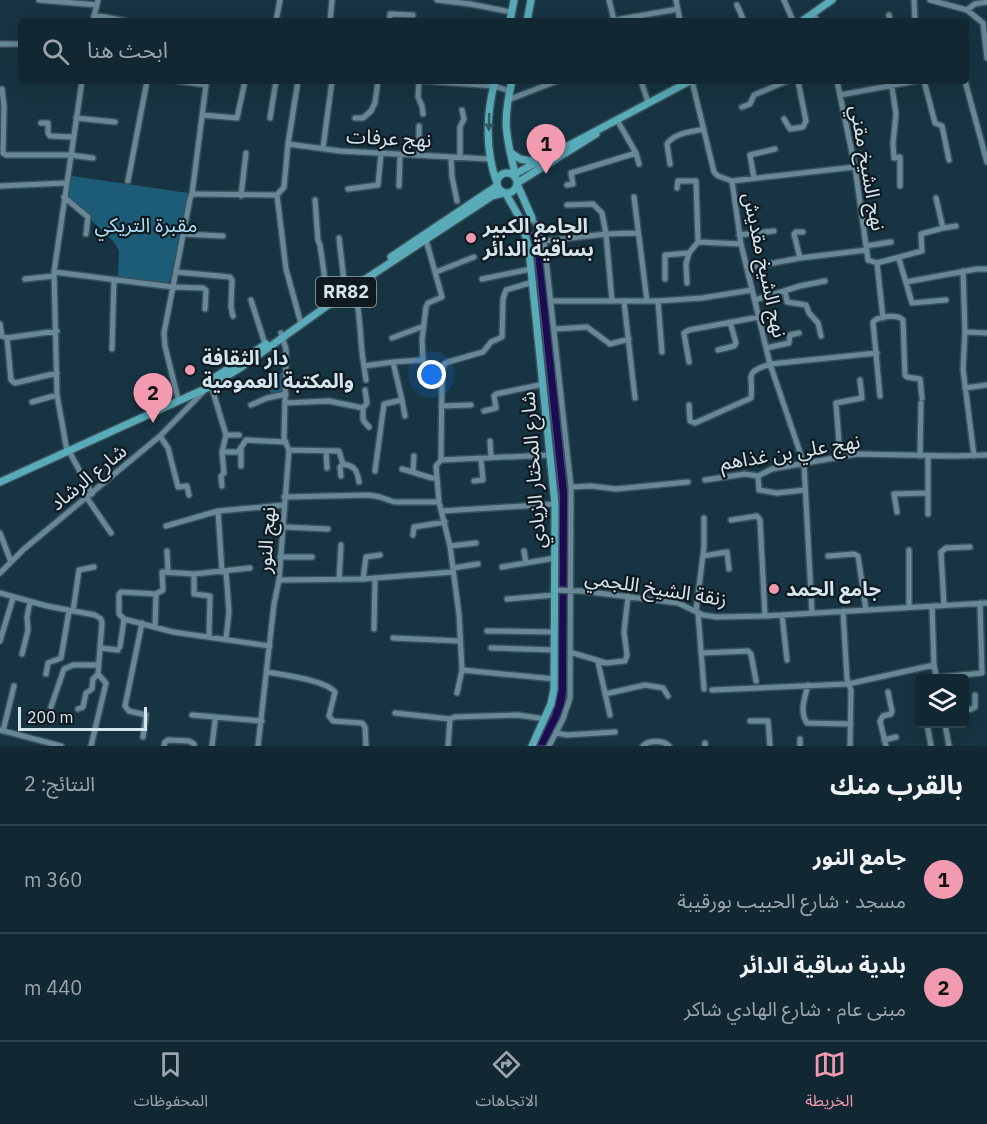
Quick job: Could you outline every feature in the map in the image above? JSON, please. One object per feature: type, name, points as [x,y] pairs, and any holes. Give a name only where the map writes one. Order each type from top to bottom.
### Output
[{"type":"main road","points":[[510,18],[514,0]]},
{"type":"main road","points":[[528,18],[531,0]]},
{"type":"main road","points":[[817,15],[832,0]]},
{"type":"main road","points":[[494,84],[489,113],[489,159],[497,184],[505,193]]},
{"type":"main road","points":[[511,84],[505,130],[514,169],[512,175],[532,218],[522,222]]},
{"type":"main road","name":"RR82","points":[[425,237],[497,184],[502,174],[512,175],[685,84]]},
{"type":"main road","name":"RR82","points":[[205,387],[240,368],[300,320],[425,237],[492,196],[515,190],[517,183],[594,136],[599,130]]},
{"type":"main road","points":[[510,152],[520,159],[537,162]]},
{"type":"main road","name":"شارع المختار الزيادي","points":[[505,193],[522,222],[529,250],[555,504],[555,679],[553,697],[532,746]]},
{"type":"main road","name":"RR82","points":[[0,482],[111,433],[178,399],[192,398],[265,344],[349,287]]},
{"type":"street","points":[[39,0],[98,3],[93,18]]},
{"type":"street","points":[[277,18],[280,0]]},
{"type":"street","points":[[330,18],[332,0]]},
{"type":"street","points":[[436,0],[470,3],[511,12]]},
{"type":"street","points":[[609,0],[612,18]]},
{"type":"street","points":[[676,0],[680,18]]},
{"type":"street","points":[[784,0],[792,18]]},
{"type":"street","points":[[817,0],[817,15]]},
{"type":"street","points":[[914,0],[915,18]]},
{"type":"street","points":[[930,0],[967,10],[983,23],[987,58]]},
{"type":"street","points":[[967,10],[975,2],[987,2]]},
{"type":"street","points":[[737,5],[743,18]]},
{"type":"street","points":[[628,18],[678,9]]},
{"type":"street","points":[[390,18],[390,14],[413,15]]},
{"type":"street","points":[[0,44],[18,44]]},
{"type":"street","points":[[82,84],[54,274],[57,395],[68,451],[89,496],[111,534]]},
{"type":"street","points":[[128,181],[146,84]]},
{"type":"street","points":[[178,399],[164,340],[192,194],[206,84]]},
{"type":"street","points":[[201,114],[237,118],[243,84]]},
{"type":"street","points":[[270,118],[276,84]]},
{"type":"street","points":[[192,194],[277,195],[284,187],[298,84]]},
{"type":"street","points":[[322,148],[332,84]]},
{"type":"street","points":[[355,118],[363,118],[372,109],[376,102],[378,84]]},
{"type":"street","points":[[419,84],[418,97],[423,114]]},
{"type":"street","points":[[496,84],[510,91]]},
{"type":"street","points":[[508,100],[549,84]]},
{"type":"street","points":[[642,84],[648,102]]},
{"type":"street","name":"نهج الشيخ مقديش","points":[[692,84],[714,172],[718,176],[732,180],[741,244],[770,364],[804,464],[812,613]]},
{"type":"street","points":[[742,107],[750,104],[753,95],[780,84]]},
{"type":"street","points":[[784,119],[790,129],[803,127],[806,121],[799,84]]},
{"type":"street","name":"نهج الشيخ مقني","points":[[838,84],[855,167],[868,260],[877,263]]},
{"type":"street","points":[[840,95],[904,84]]},
{"type":"street","points":[[925,84],[934,123],[942,126],[948,160]]},
{"type":"street","points":[[966,84],[987,162]]},
{"type":"street","points":[[892,87],[896,114],[892,143],[894,158],[900,157],[900,186]]},
{"type":"street","points":[[2,89],[3,153],[6,155],[70,155],[93,158]]},
{"type":"street","points":[[460,157],[460,127],[464,119],[462,110]]},
{"type":"street","points":[[76,118],[115,122]]},
{"type":"street","points":[[617,120],[636,153],[639,164]]},
{"type":"street","points":[[41,123],[48,123],[50,136],[73,136]]},
{"type":"street","points":[[418,126],[419,155]]},
{"type":"street","points":[[670,165],[667,144],[669,140],[704,129]]},
{"type":"street","name":"نهج عرفات","points":[[288,144],[381,154],[489,159]]},
{"type":"street","points":[[754,178],[750,155],[775,149]]},
{"type":"street","points":[[241,196],[246,153]]},
{"type":"street","points":[[567,186],[573,184],[571,173],[636,153]]},
{"type":"street","points":[[348,189],[378,185],[381,154]]},
{"type":"street","points":[[399,186],[400,155]]},
{"type":"street","points":[[451,157],[457,201]]},
{"type":"street","points":[[732,180],[855,167]]},
{"type":"street","points":[[677,188],[678,181],[696,182],[698,243],[689,253],[686,264],[687,283]]},
{"type":"street","points":[[0,186],[66,183]]},
{"type":"street","points":[[277,195],[285,269],[300,320]]},
{"type":"street","points":[[64,197],[88,217],[86,234]]},
{"type":"street","points":[[634,197],[647,301]]},
{"type":"street","points":[[936,198],[943,228]]},
{"type":"street","points":[[315,200],[318,240],[328,301]]},
{"type":"street","points":[[567,205],[593,204],[602,213],[612,301]]},
{"type":"street","points":[[532,218],[542,232],[544,241],[571,487],[570,698],[549,746]]},
{"type":"street","points":[[884,318],[877,263],[899,259],[922,251],[921,234],[956,226]]},
{"type":"street","points":[[740,235],[774,231]]},
{"type":"street","points":[[800,258],[794,234],[803,232]]},
{"type":"street","points":[[544,241],[637,233]]},
{"type":"street","points":[[183,234],[223,236]]},
{"type":"street","points":[[364,366],[423,360],[422,340],[426,307],[428,303],[442,297],[425,237]]},
{"type":"street","points":[[339,238],[349,287],[358,304],[359,335],[366,380]]},
{"type":"street","points":[[747,268],[891,242]]},
{"type":"street","points":[[698,243],[741,244]]},
{"type":"street","points":[[665,279],[665,255],[689,253]]},
{"type":"street","points":[[436,272],[474,257]]},
{"type":"street","points":[[899,259],[912,303],[946,300]]},
{"type":"street","points":[[482,279],[531,269]]},
{"type":"street","points":[[906,282],[963,271],[987,269]]},
{"type":"street","points":[[963,271],[965,332],[963,369],[975,456]]},
{"type":"street","points":[[176,272],[230,277],[233,316]]},
{"type":"street","points":[[25,279],[54,274],[205,289],[204,309]]},
{"type":"street","points":[[112,349],[114,280]]},
{"type":"street","points":[[755,300],[825,280]]},
{"type":"street","points":[[457,693],[462,670],[460,641],[450,546],[439,502],[436,466],[441,460],[441,382],[444,364],[483,352],[491,342],[502,337],[504,294],[511,287],[533,282]]},
{"type":"street","points":[[552,301],[658,301],[702,298],[752,290]]},
{"type":"street","points":[[785,291],[787,302],[806,305],[809,313],[818,323],[820,336]]},
{"type":"street","points":[[250,300],[265,344]]},
{"type":"street","points":[[658,301],[662,352]]},
{"type":"street","points":[[624,302],[635,398]]},
{"type":"street","points":[[880,396],[873,322],[875,319],[898,316],[902,318],[905,375],[920,379],[922,401],[920,456]]},
{"type":"street","points":[[689,362],[684,333],[688,330],[759,317]]},
{"type":"street","points":[[718,350],[734,346],[736,343],[730,322]]},
{"type":"street","points":[[0,324],[11,380],[15,383],[57,374]]},
{"type":"street","points":[[392,338],[424,326]]},
{"type":"street","points":[[555,329],[587,327],[610,344],[629,339]]},
{"type":"street","points":[[3,336],[57,331]]},
{"type":"street","points":[[965,332],[987,333]]},
{"type":"street","points":[[766,348],[789,343],[790,335],[799,333]]},
{"type":"street","name":"نهج النور","points":[[258,746],[284,526],[288,450],[285,403],[286,349],[281,335]]},
{"type":"street","points":[[689,405],[690,421],[693,423],[748,400],[752,396],[752,372],[770,364],[877,353]]},
{"type":"street","points":[[393,362],[405,416]]},
{"type":"street","points":[[840,456],[836,403],[862,398],[860,380]]},
{"type":"street","points":[[484,411],[496,408],[494,396],[496,394],[544,384]]},
{"type":"street","points":[[966,388],[987,385]]},
{"type":"street","points":[[205,387],[225,435],[222,452],[224,473],[221,476],[222,486]]},
{"type":"street","points":[[365,390],[367,403],[363,408],[363,420],[369,427]]},
{"type":"street","points":[[251,405],[267,398],[286,394]]},
{"type":"street","points":[[32,402],[57,395]]},
{"type":"street","name":"شارع الرشاد","points":[[0,573],[160,436],[192,398]]},
{"type":"street","points":[[375,471],[384,404],[402,400]]},
{"type":"street","points":[[285,403],[329,401],[363,408]]},
{"type":"street","points":[[441,406],[471,405]]},
{"type":"street","points":[[225,435],[239,435]]},
{"type":"street","points":[[160,436],[168,448],[178,487],[187,486],[189,495]]},
{"type":"street","points":[[241,466],[241,450],[246,440],[286,442]]},
{"type":"street","points":[[490,441],[491,458]]},
{"type":"street","points":[[222,452],[241,450]]},
{"type":"street","points":[[288,450],[339,451],[343,464],[340,467],[341,476]]},
{"type":"street","points":[[326,451],[327,468]]},
{"type":"street","name":"نهج علي بن غذاهم","points":[[705,480],[745,474],[758,476],[772,469],[856,454],[987,455]]},
{"type":"street","points":[[441,460],[550,455]]},
{"type":"street","points":[[413,471],[414,456]]},
{"type":"street","points":[[928,456],[928,514]]},
{"type":"street","points":[[474,481],[483,480],[481,459]]},
{"type":"street","points":[[343,464],[357,469],[359,482]]},
{"type":"street","points":[[402,469],[437,478]]},
{"type":"street","points":[[758,476],[759,490],[777,493],[805,490]]},
{"type":"street","points":[[571,487],[616,489],[688,482]]},
{"type":"street","points":[[897,512],[894,494],[928,493]]},
{"type":"street","points":[[284,498],[369,495],[394,502],[439,502]]},
{"type":"street","points":[[442,511],[555,504]]},
{"type":"street","points":[[166,526],[218,511],[284,505]]},
{"type":"street","points":[[218,511],[230,612],[226,638]]},
{"type":"street","points":[[730,520],[757,516],[760,520],[765,616]]},
{"type":"street","points":[[704,518],[703,556],[697,612],[704,689]]},
{"type":"street","points":[[413,535],[414,527],[445,522]]},
{"type":"street","points":[[284,526],[328,529]]},
{"type":"street","points":[[0,533],[11,562]]},
{"type":"street","points":[[450,546],[476,543]]},
{"type":"street","points":[[339,580],[341,545]]},
{"type":"street","points":[[944,605],[941,552],[946,548],[970,547]]},
{"type":"street","points":[[909,549],[909,607]]},
{"type":"street","points":[[167,550],[168,572]]},
{"type":"street","points":[[524,551],[526,563]]},
{"type":"street","points":[[703,556],[727,552],[729,569]]},
{"type":"street","points":[[828,556],[854,554],[858,556],[866,610]]},
{"type":"street","points":[[363,579],[366,557],[380,555]]},
{"type":"street","points":[[280,557],[312,557]]},
{"type":"street","points":[[502,567],[555,558]]},
{"type":"street","points":[[279,580],[363,579],[453,570],[477,564]]},
{"type":"street","points":[[46,674],[48,663],[61,658],[79,570],[94,567]]},
{"type":"street","points":[[250,568],[194,574],[162,572],[163,590],[156,594],[121,592],[119,614],[124,619],[173,632],[270,646]]},
{"type":"street","points":[[194,574],[194,594]]},
{"type":"street","points":[[374,629],[375,578]]},
{"type":"street","name":"زنقة الشيخ اللجمي","points":[[507,599],[572,590],[678,603],[697,612],[716,617],[987,603]]},
{"type":"street","points":[[0,593],[30,602],[95,615],[100,619],[102,623],[98,674],[106,682],[91,746]]},
{"type":"street","points":[[154,627],[156,594]]},
{"type":"street","points":[[186,595],[210,596],[208,636]]},
{"type":"street","points":[[570,652],[598,662],[625,661],[627,658],[624,632],[628,596]]},
{"type":"street","points":[[0,641],[13,598]]},
{"type":"street","points":[[22,654],[28,630],[27,617],[30,602]]},
{"type":"street","points":[[932,606],[934,665],[936,675],[940,677],[982,674],[980,603]]},
{"type":"street","points":[[843,611],[848,684],[851,690],[850,746]]},
{"type":"street","points":[[782,615],[787,660]]},
{"type":"street","points":[[100,648],[119,649],[124,619]]},
{"type":"street","points":[[142,623],[125,706],[129,711],[146,715],[143,736]]},
{"type":"street","points":[[487,631],[554,632]]},
{"type":"street","points":[[393,639],[460,641]]},
{"type":"street","points":[[491,648],[555,650]]},
{"type":"street","points":[[701,652],[748,651],[751,654],[756,681]]},
{"type":"street","points":[[598,662],[610,715]]},
{"type":"street","points":[[51,707],[62,674],[68,666],[98,665]]},
{"type":"street","points":[[712,690],[848,684],[934,665]]},
{"type":"street","points":[[462,670],[555,679]]},
{"type":"street","points":[[267,672],[333,688],[335,692],[329,716],[333,721],[362,723],[365,727],[366,746]]},
{"type":"street","points":[[78,709],[83,707],[87,693],[92,689],[93,679],[98,674]]},
{"type":"street","points":[[605,694],[645,685],[663,688],[668,696]]},
{"type":"street","points":[[808,685],[802,709],[807,723],[851,724]]},
{"type":"street","points":[[14,686],[1,730],[37,743],[61,746]]},
{"type":"street","points":[[888,692],[892,711],[891,714],[883,716],[880,721],[885,743],[896,737]]},
{"type":"street","points":[[969,710],[975,707],[975,695]]},
{"type":"street","points":[[395,713],[450,719],[499,715],[545,719]]},
{"type":"street","points":[[192,715],[262,721]]},
{"type":"street","points":[[448,746],[450,719]]},
{"type":"street","points":[[212,746],[215,721]]},
{"type":"street","points":[[750,721],[768,721],[768,746]]},
{"type":"street","points":[[928,728],[931,746]]},
{"type":"street","points":[[946,728],[949,746]]},
{"type":"street","points":[[556,733],[567,735],[615,732]]},
{"type":"street","points":[[766,737],[768,746]]},
{"type":"street","points":[[800,739],[800,746]]},
{"type":"street","points":[[164,746],[167,740],[175,743],[189,741],[194,746]]},
{"type":"street","points":[[643,746],[652,742],[665,742],[669,746]]},
{"type":"green space","name":"مقبرة التريكي","points":[[72,176],[188,193],[172,279],[167,283],[118,277],[119,251],[114,242],[68,198]]},
{"type":"green space","points":[[284,371],[284,393],[272,395],[265,383]]},
{"type":"shaded area","points":[[538,230],[543,249],[568,494],[567,691],[564,709],[546,746],[536,746],[552,714],[558,691],[559,493],[534,251],[529,234]]},
{"type":"place","name":"جامع النور","points":[[546,174]]},
{"type":"place","name":"الجامع الكبير بساقية الدائر","points":[[471,238]]},
{"type":"place","name":"دار الثقافة والمكتبة العمومية","points":[[190,370]]},
{"type":"place","name":"بلدية ساقية الدائر","points":[[153,423]]},
{"type":"place","name":"جامع الحمد","points":[[774,589]]}]
